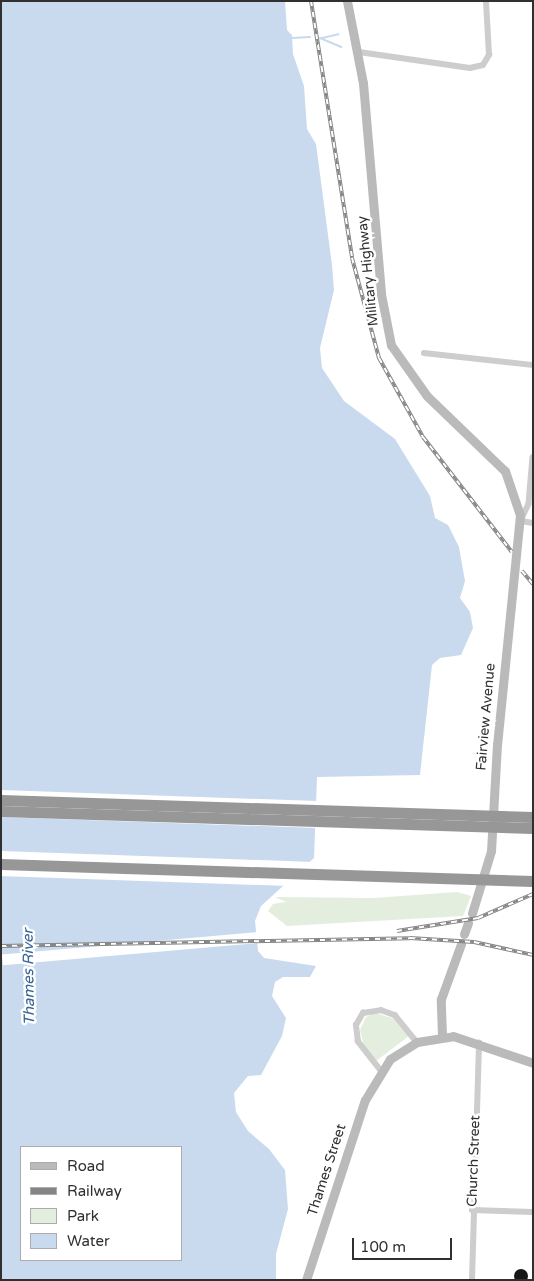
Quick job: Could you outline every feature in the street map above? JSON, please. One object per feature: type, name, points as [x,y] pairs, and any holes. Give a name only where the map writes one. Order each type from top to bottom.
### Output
[{"type":"highway","points":[[1,800],[533,817]]},
{"type":"highway","points":[[1,811],[533,828]]},
{"type":"highway","points":[[1,864],[533,881]]},
{"type":"street","name":"Military Highway","points":[[347,1],[359,52],[382,294],[392,345],[427,396],[505,472],[520,521]]},
{"type":"street","points":[[359,52],[470,68],[483,65],[489,55],[486,1]]},
{"type":"street","points":[[424,353],[533,365]]},
{"type":"street","points":[[533,457],[529,504],[520,521],[533,523]]},
{"type":"street","name":"Fairview Avenue","points":[[472,913],[491,851],[497,744],[520,521]]},
{"type":"street","points":[[464,934],[468,923]]},
{"type":"street","points":[[442,1036],[441,1000],[461,944]]},
{"type":"street","points":[[417,1042],[395,1015],[381,1010],[363,1013],[356,1025],[358,1042],[380,1070],[417,1042],[442,1036],[479,1043],[533,1063]]},
{"type":"street","name":"Church Street","points":[[472,1280],[472,1210],[479,1043]]},
{"type":"street","name":"Thames Street","points":[[306,1280],[365,1100],[380,1070]]},
{"type":"street","points":[[472,1210],[533,1212]]},
{"type":"green space","points":[[457,892],[471,896],[463,916],[287,926],[268,911],[273,904],[286,902],[275,897],[373,898]]},
{"type":"green space","points":[[375,1013],[399,1020],[409,1036],[376,1061],[365,1050],[360,1030],[366,1017]]},
{"type":"water","name":"Thames River","points":[[1,1],[285,1],[287,30],[292,35],[293,54],[304,86],[307,129],[316,144],[332,265],[334,290],[320,348],[322,368],[344,401],[395,439],[430,496],[435,518],[448,525],[459,547],[465,581],[460,598],[470,612],[473,628],[461,655],[440,658],[432,665],[420,775],[317,777],[314,858],[261,906],[255,921],[258,951],[264,958],[316,966],[310,977],[283,977],[275,982],[272,996],[286,1018],[282,1036],[261,1075],[248,1076],[234,1093],[236,1112],[248,1131],[269,1149],[285,1170],[288,1209],[276,1254],[276,1280],[1,1280]]},
{"type":"pier","points":[[1,790],[318,801],[317,828],[1,817]]},
{"type":"pier","points":[[1,851],[313,862],[312,887],[1,876]]},
{"type":"pier","points":[[258,932],[259,943],[3,965],[2,954]]},
{"type":"building","points":[[521,1269],[527,1273],[526,1281],[516,1281],[514,1276],[516,1271]]},
{"type":"waterway","points":[[322,38],[339,34]]},
{"type":"waterway","points":[[292,38],[310,37]]},
{"type":"waterway","points":[[320,38],[341,47]]},
{"type":"railway","points":[[311,1],[352,258],[379,358],[423,437],[512,552]]},
{"type":"railway","points":[[522,571],[533,584]]},
{"type":"railway","points":[[397,931],[478,918],[533,894]]},
{"type":"railway","points":[[1,946],[410,938],[474,942],[533,955]]}]
